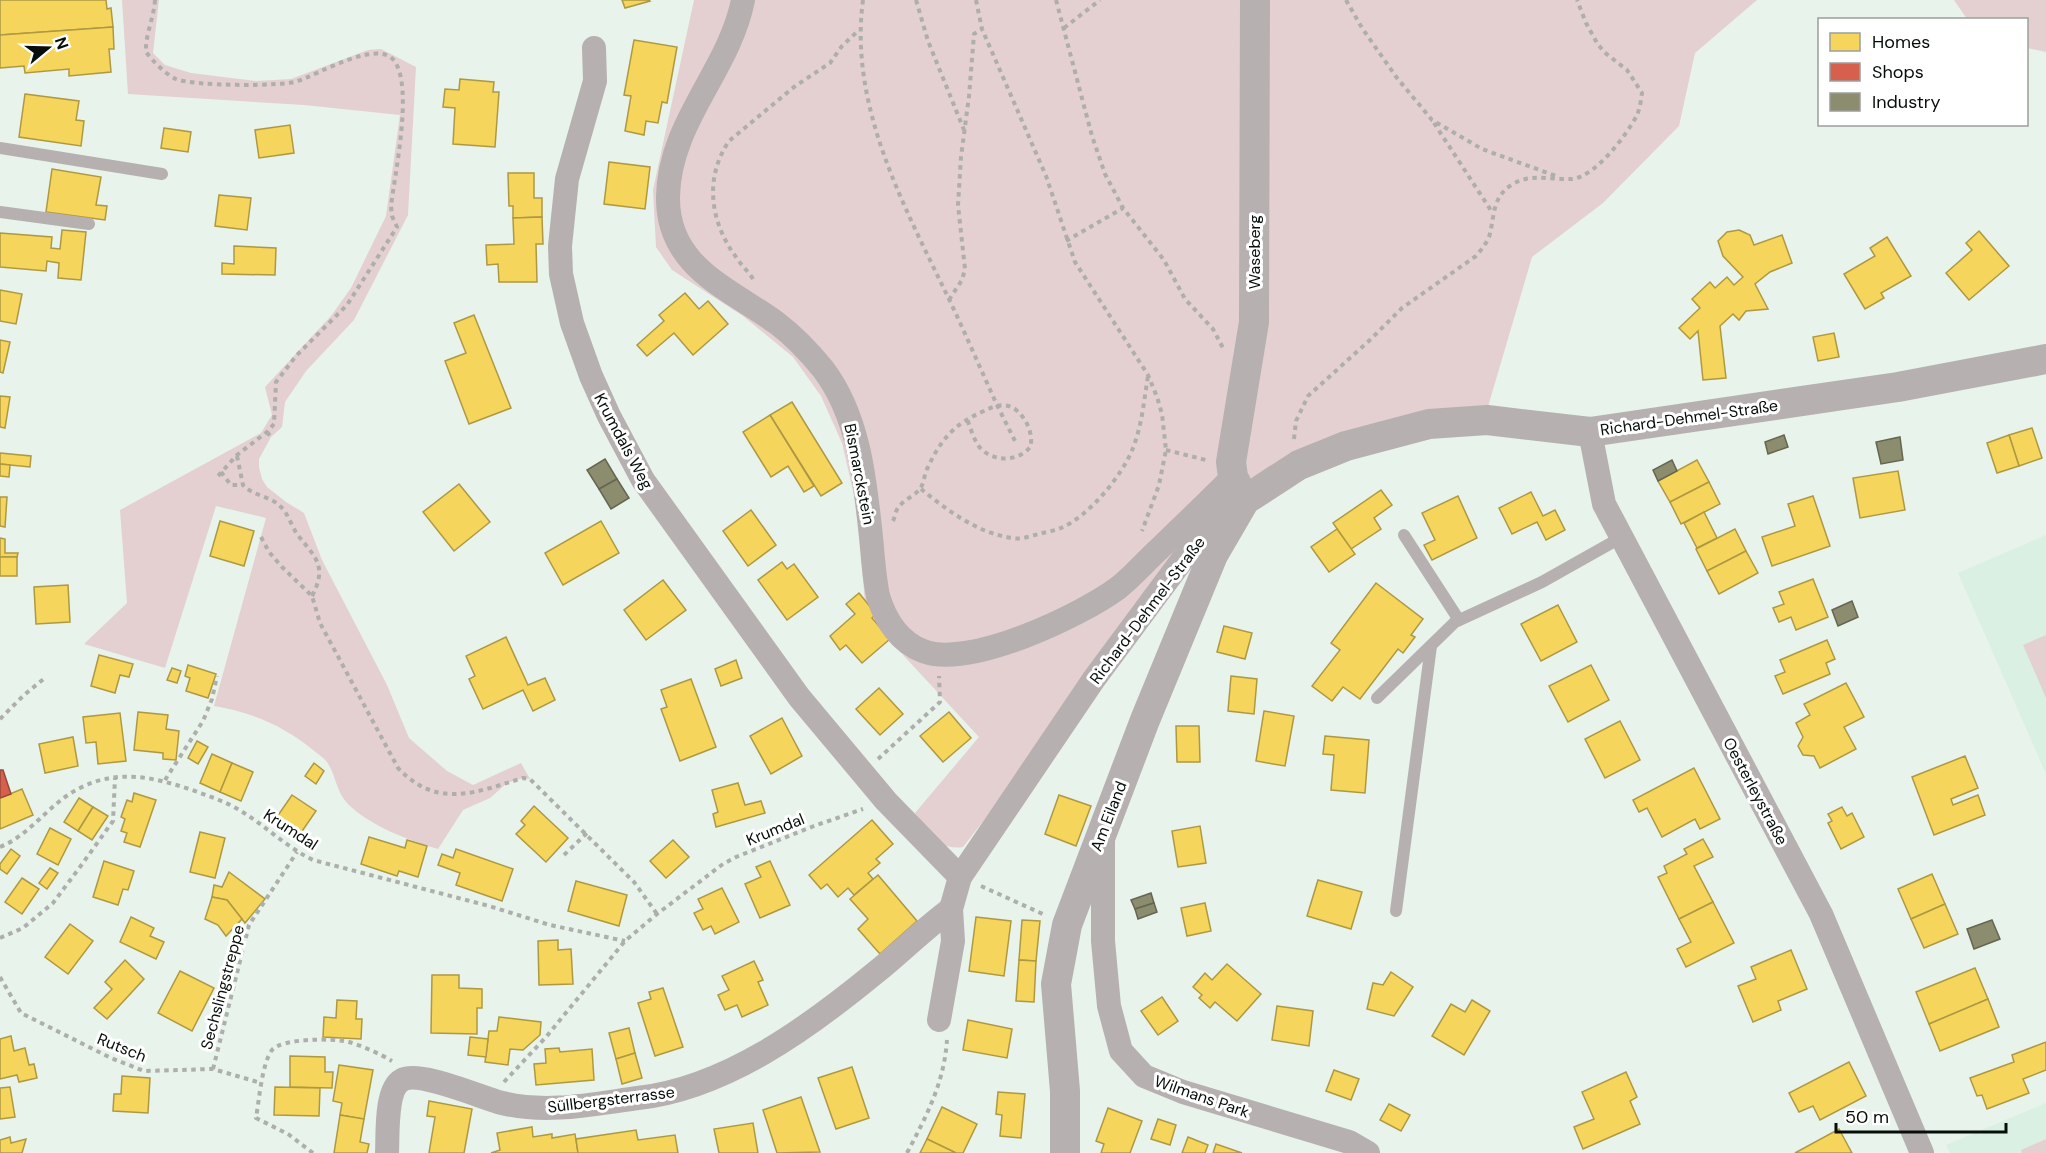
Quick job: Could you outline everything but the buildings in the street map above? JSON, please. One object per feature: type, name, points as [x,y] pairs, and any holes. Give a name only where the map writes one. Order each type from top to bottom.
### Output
[{"type":"street","name":"Bismarckstein","points":[[743,0],[740,18],[720,61],[691,112],[673,156],[668,199],[672,228],[685,255],[713,282],[766,316],[804,347],[837,391],[848,412],[857,444],[871,535],[875,584],[882,608],[898,635],[922,651],[939,654],[960,653],[1033,633],[1089,607],[1120,586],[1230,480]]},
{"type":"street","name":"Waseberg","points":[[1230,480],[1254,322],[1255,0]]},
{"type":"street","name":"Krumdals Weg","points":[[594,48],[595,81],[567,179],[560,246],[561,274],[572,323],[591,376],[643,480],[799,698],[886,801],[960,877]]},
{"type":"street","name":"Richard-Dehmel-Straße","points":[[960,877],[1094,679],[1183,559],[1214,523],[1230,480],[1299,465],[1346,446],[1429,424],[1487,420],[1590,432],[1898,387],[2046,359]]},
{"type":"street","name":"Oesterleystraße","points":[[1590,432],[1604,504],[1821,914],[1922,1153]]},
{"type":"street","name":"Am Eiland","points":[[1065,1153],[1065,1091],[1056,984],[1067,925],[1144,720],[1213,555],[1230,480]]},
{"type":"street","name":"Wilmans Park","points":[[1102,829],[1103,941],[1109,1006],[1121,1052],[1144,1076],[1183,1092],[1349,1142],[1368,1153]]},
{"type":"street","points":[[939,1020],[953,941],[951,909],[960,877]]},
{"type":"street","name":"Süllbergsterrasse","points":[[387,1153],[391,1101],[394,1090],[401,1080],[408,1078],[434,1081],[489,1098],[529,1107],[552,1108],[641,1098],[680,1090],[700,1083],[757,1055],[808,1024],[876,973],[951,909]]},
{"type":"lane","points":[[0,148],[162,174]]},
{"type":"lane","points":[[0,213],[89,224]]},
{"type":"lane","points":[[1404,536],[1460,620]]},
{"type":"lane","points":[[1377,698],[1455,622],[1542,582],[1622,537]]},
{"type":"lane","points":[[1396,911],[1431,646]]},
{"type":"path","points":[[155,0],[146,41],[146,52],[174,78],[185,82],[285,84],[360,56],[376,54],[392,58],[399,70],[403,120],[391,206],[397,227],[346,305],[296,356],[276,382],[274,424],[237,455],[219,474],[231,485],[243,484],[260,496],[279,504],[297,534],[318,560],[320,575],[312,596]]},
{"type":"path","points":[[863,0],[859,29],[872,114],[888,169],[997,405],[1016,441]]},
{"type":"path","points":[[916,0],[928,41],[964,131]]},
{"type":"path","points":[[976,0],[982,29],[1046,176],[1066,241],[1075,262],[1087,284],[1148,375],[1157,397],[1162,414],[1166,450],[1159,485],[1138,539]]},
{"type":"path","points":[[1056,0],[1092,136],[1105,174],[1124,208],[1164,260],[1188,303],[1203,316],[1213,329],[1221,342],[1225,356]]},
{"type":"path","points":[[1064,28],[1100,0]]},
{"type":"path","points":[[1346,0],[1362,28],[1397,78],[1432,120],[1492,212]]},
{"type":"path","points":[[1293,445],[1296,422],[1308,396],[1402,308],[1476,256],[1484,247],[1489,237],[1492,212],[1500,196],[1513,184],[1531,178],[1581,177],[1606,157],[1636,117],[1642,93],[1627,70],[1604,52],[1597,43],[1586,24],[1577,0]]},
{"type":"path","points":[[766,316],[761,292],[735,257],[717,222],[712,205],[712,186],[721,152],[729,141],[794,87],[830,63],[842,46],[859,29]]},
{"type":"path","points":[[949,300],[962,280],[964,269],[958,205],[974,34],[982,29]]},
{"type":"path","points":[[1432,120],[1482,149],[1560,178]]},
{"type":"path","points":[[1066,241],[1124,208]]},
{"type":"path","points":[[921,489],[948,511],[982,529],[1005,536],[1023,538],[1062,527],[1095,501],[1122,469],[1133,448],[1140,425],[1148,375]]},
{"type":"path","points":[[871,535],[879,534],[889,528],[898,508],[921,489],[925,473],[936,450],[951,431],[967,419],[997,405],[1012,407],[1023,417],[1029,427],[1031,446],[1020,457],[1005,458],[981,449],[967,419]]},
{"type":"path","points":[[267,432],[271,437]]},
{"type":"path","points":[[1166,450],[1230,480]]},
{"type":"path","points":[[237,455],[243,484]]},
{"type":"path","points":[[261,537],[269,552],[312,596],[320,623],[398,768],[407,777],[431,790],[453,794],[482,792],[523,778],[530,778],[634,882],[657,914]]},
{"type":"path","points":[[862,774],[940,702],[939,654]]},
{"type":"path","points":[[165,780],[203,721],[212,699],[217,676]]},
{"type":"path","points":[[0,719],[24,694],[46,677]]},
{"type":"path","name":"Krumdal","points":[[0,847],[17,838],[51,807],[75,791],[92,783],[141,776],[165,780],[234,807],[297,852],[314,860],[489,906],[550,925],[625,941]]},
{"type":"path","points":[[0,938],[23,928],[53,903],[93,849],[113,821],[115,778]]},
{"type":"path","name":"Krumdal","points":[[489,1098],[546,1037],[625,941],[723,864],[814,826],[886,801]]},
{"type":"path","points":[[564,855],[587,833]]},
{"type":"path","name":"Sechslingstreppe","points":[[213,1069],[249,925],[297,852]]},
{"type":"path","name":"Rutsch","points":[[0,977],[21,1012],[111,1058],[144,1071],[213,1069],[261,1083]]},
{"type":"path","points":[[907,1153],[930,1108],[943,1074],[948,1041],[939,1020]]},
{"type":"path","points":[[313,1153],[288,1134],[256,1118],[261,1083],[272,1050],[290,1041],[348,1042],[387,1059]]},
{"type":"shaded area","points":[[122,0],[159,0],[153,53],[165,65],[191,73],[256,81],[291,79],[368,50],[381,49],[416,67],[408,215],[354,320],[306,371],[285,402],[282,427],[271,437],[259,459],[259,467],[267,487],[304,513],[322,560],[387,685],[409,738],[447,771],[473,785],[521,763],[530,779],[523,778],[507,783],[490,798],[463,810],[438,849],[390,831],[357,812],[341,794],[326,760],[302,741],[254,716],[214,706],[266,518],[216,506],[165,668],[84,644],[127,603],[120,510],[261,433],[272,415],[265,387],[331,316],[351,288],[386,216],[400,115],[304,105],[128,94]]},
{"type":"shaded area","points":[[694,0],[1757,0],[1695,53],[1679,126],[1603,203],[1532,257],[1487,410],[1327,445],[1248,479],[1109,639],[991,811],[963,847],[954,847],[947,846],[935,838],[915,813],[979,737],[904,656],[865,603],[857,508],[842,443],[821,396],[793,357],[743,316],[672,270],[656,247],[653,190]]},
{"type":"shaded area","points":[[1954,0],[2046,0],[2046,52],[2028,48],[2028,18],[1966,18]]},
{"type":"shaded area","points":[[2046,535],[2046,774],[1958,573]]},
{"type":"shaded area","points":[[2046,635],[2046,698],[2023,645]]},
{"type":"shaded area","points":[[2046,1103],[2046,1153],[1950,1153],[1946,1145]]},
{"type":"shaded area","points":[[2046,1139],[2046,1153],[2022,1153],[2021,1150]]}]
